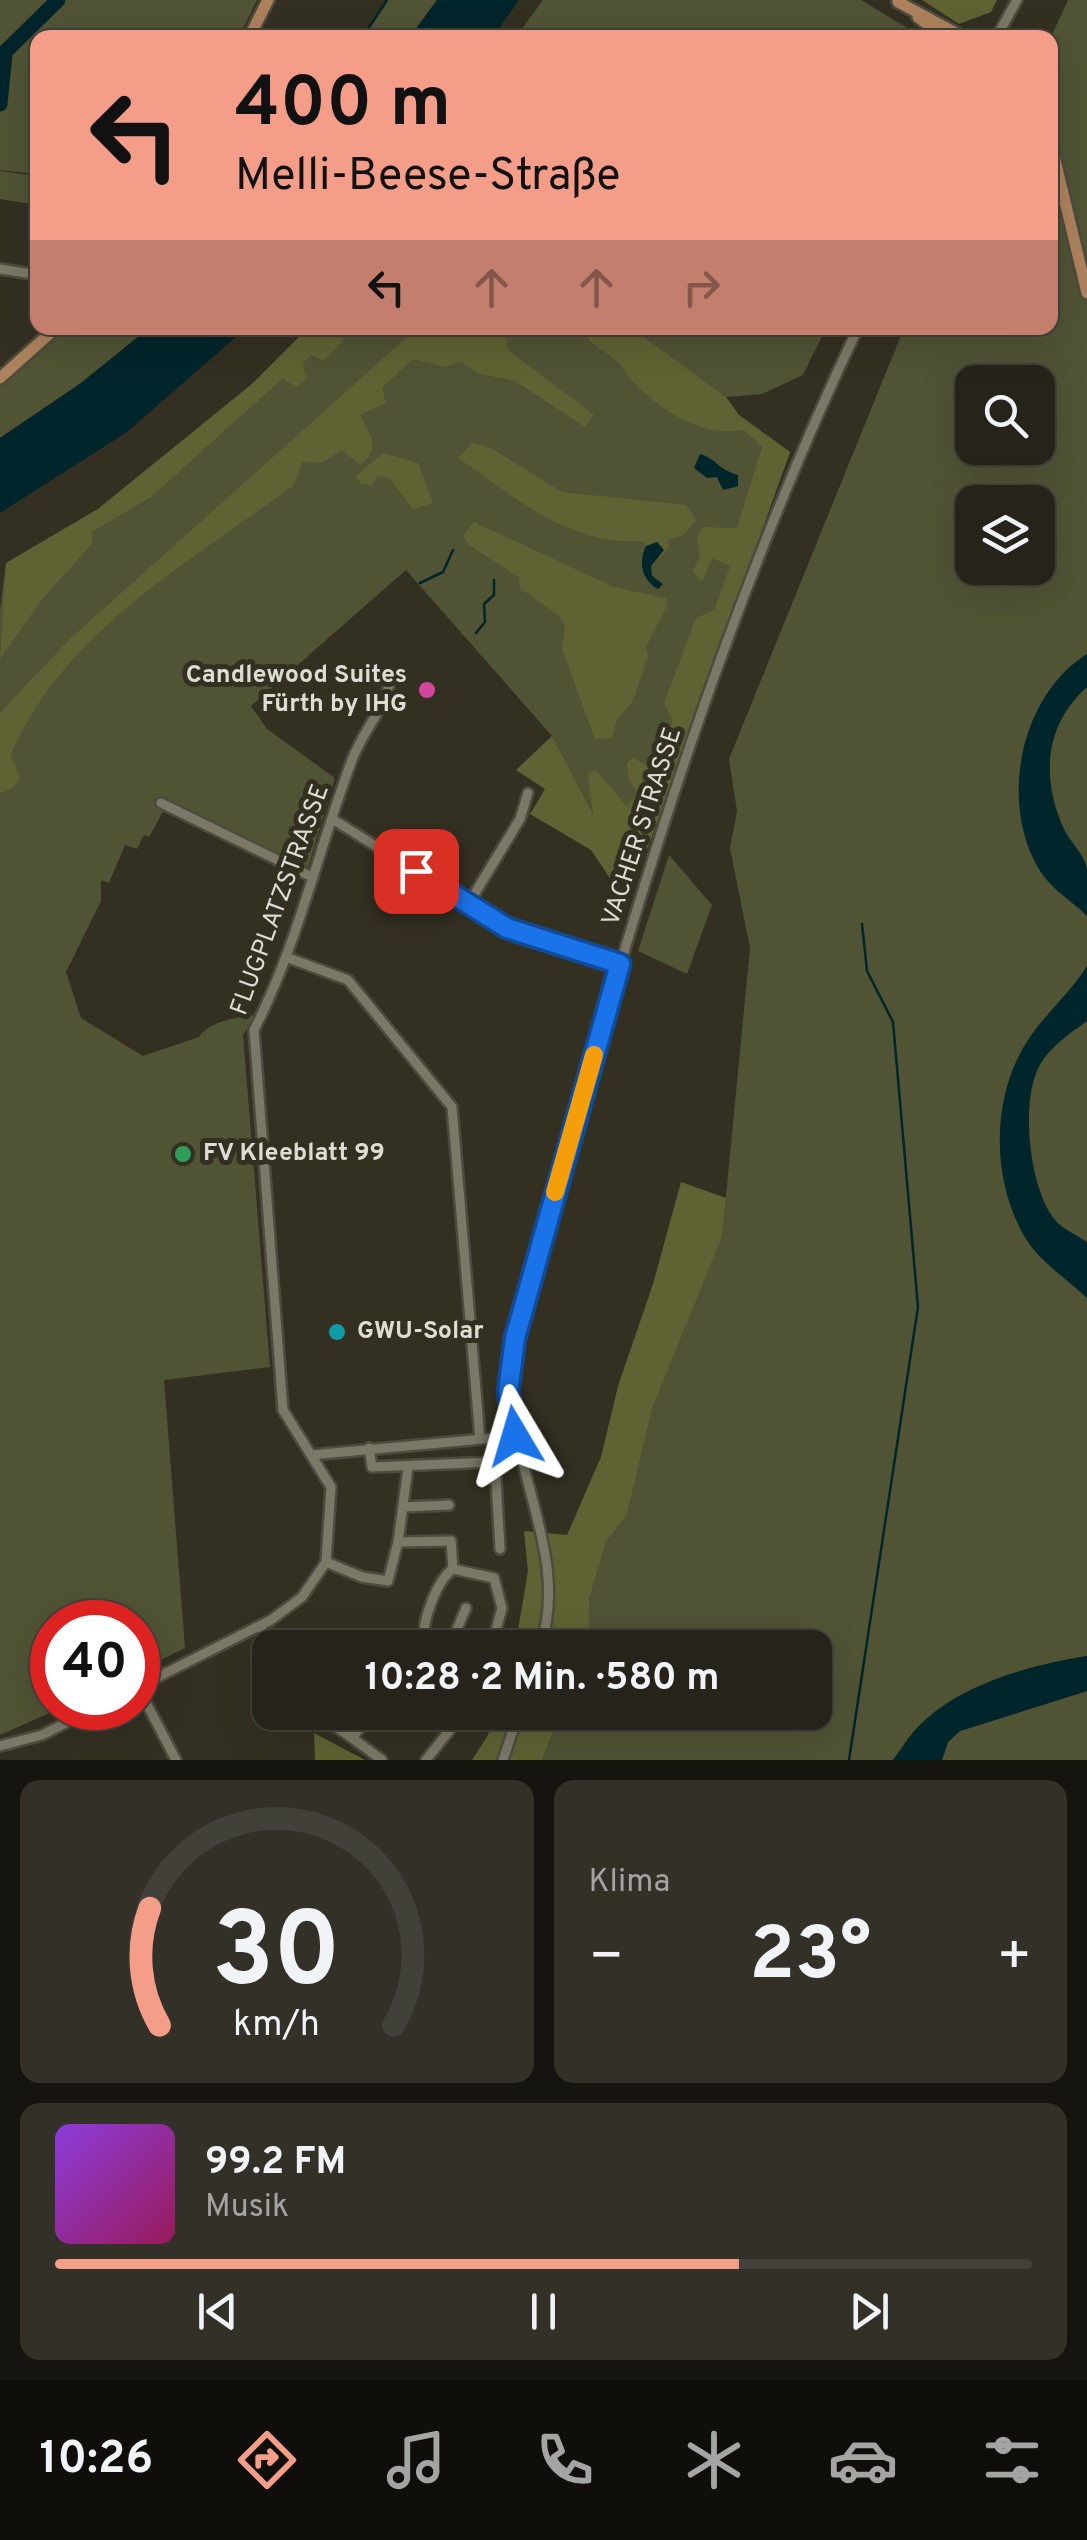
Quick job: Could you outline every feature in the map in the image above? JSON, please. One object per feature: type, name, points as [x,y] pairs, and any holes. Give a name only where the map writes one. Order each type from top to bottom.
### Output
[{"type":"main road","points":[[253,30],[268,0]]},
{"type":"main road","points":[[896,1],[935,30]]},
{"type":"main road","points":[[896,1],[950,30]]},
{"type":"main road","points":[[1058,172],[1087,293]]},
{"type":"main road","points":[[0,378],[48,335]]},
{"type":"street","points":[[1000,30],[1016,0]]},
{"type":"street","points":[[0,269],[30,275]]},
{"type":"street","name":"VACHER STRASSE","points":[[544,1630],[552,1591],[508,1392],[515,1338],[620,964],[734,628],[855,335]]},
{"type":"street","name":"FLUGPLATZSTRASSE","points":[[326,1562],[331,1486],[283,1410],[254,1030],[286,957],[352,757],[386,703],[391,677]]},
{"type":"street","points":[[469,903],[520,820],[528,793]]},
{"type":"street","points":[[161,803],[312,877]]},
{"type":"street","points":[[334,820],[507,928],[620,964]]},
{"type":"street","points":[[286,957],[348,980],[452,1108],[480,1439]]},
{"type":"street","points":[[311,1456],[515,1436]]},
{"type":"street","points":[[369,1448],[372,1467],[495,1462],[500,1549]]},
{"type":"street","points":[[160,1676],[260,1626],[302,1597],[326,1562],[351,1574],[388,1581],[398,1542],[408,1468]]},
{"type":"street","points":[[403,1507],[449,1505]]},
{"type":"street","points":[[398,1542],[451,1541],[453,1568]]},
{"type":"street","points":[[423,1630],[443,1576],[453,1568]]},
{"type":"street","points":[[453,1568],[494,1578],[502,1608],[496,1630]]},
{"type":"street","points":[[457,1630],[466,1608]]},
{"type":"street","points":[[260,1626],[262,1630]]},
{"type":"street","points":[[160,1729],[176,1760]]},
{"type":"street","points":[[0,1746],[52,1730]]},
{"type":"street","points":[[340,1730],[382,1760]]},
{"type":"street","points":[[352,1738],[358,1730]]},
{"type":"street","points":[[426,1760],[450,1730]]},
{"type":"street","points":[[503,1760],[512,1730]]},
{"type":"green space","points":[[0,0],[257,0],[242,30],[30,30],[30,173],[0,170]]},
{"type":"green space","points":[[387,0],[437,0],[415,30],[367,30]]},
{"type":"green space","points":[[543,0],[861,0],[911,30],[521,30]]},
{"type":"green space","points":[[922,0],[997,0],[991,12],[959,24]]},
{"type":"green space","points":[[1068,0],[1087,0],[1087,1656],[1021,1671],[957,1697],[922,1723],[893,1760],[542,1760],[553,1730],[832,1730],[832,1630],[589,1630],[589,1600],[606,1542],[627,1515],[652,1410],[722,1237],[750,948],[730,848],[737,811],[729,759],[901,335],[1058,335],[1058,30],[1054,30]]},
{"type":"green space","points":[[0,171],[30,175],[30,204],[0,199]]},
{"type":"green space","points":[[48,335],[140,335],[81,383],[0,438],[0,378]]},
{"type":"green space","points":[[301,335],[823,335],[803,375],[762,394],[726,397],[739,415],[790,452],[639,872],[595,816],[552,736],[406,570],[251,706],[267,729],[335,778],[306,874],[166,806],[149,837],[144,835],[137,849],[125,845],[109,883],[101,880],[101,901],[66,972],[81,1018],[143,1056],[199,1037],[224,1021],[256,1015],[243,1035],[270,1367],[164,1380],[185,1648],[160,1660],[160,1600],[30,1600],[30,1722],[0,1735],[0,610],[6,563],[98,509],[252,384]]},
{"type":"green space","points":[[301,335],[342,335],[343,341],[324,361],[311,355],[303,363],[306,379],[296,388],[283,378],[151,497],[92,532],[92,544],[43,598],[0,659],[6,563],[98,509],[252,384]]},
{"type":"green space","points":[[409,335],[505,335],[508,350],[594,415],[585,427],[515,381],[479,374],[461,362],[445,367],[413,359],[382,388],[386,403],[360,415],[372,442],[367,460],[360,465],[342,450],[321,463],[303,462],[293,486],[132,603],[96,636],[62,672],[34,711],[11,755],[20,778],[13,788],[0,793],[0,714],[72,637]]},
{"type":"green space","points":[[587,335],[641,335],[726,397],[739,415],[790,452],[639,872],[614,884],[591,850],[530,814],[545,789],[516,770],[552,736],[593,813],[588,773],[596,770],[627,806],[638,793],[628,780],[627,763],[633,757],[652,770],[673,720],[664,703],[696,618],[714,610],[730,566],[712,558],[703,581],[698,579],[693,571],[700,556],[697,537],[703,527],[737,528],[762,447],[744,430],[713,430],[671,413]]},
{"type":"green space","points":[[472,443],[491,448],[562,492],[686,505],[696,520],[684,535],[668,540],[669,547],[659,559],[658,542],[646,546],[643,541],[591,536],[544,516],[458,458]]},
{"type":"green space","points":[[383,453],[418,463],[433,503],[413,509],[389,478],[378,476],[372,485],[361,484],[356,476]]},
{"type":"green space","points":[[474,522],[614,587],[665,598],[668,604],[646,647],[648,656],[632,703],[617,719],[612,738],[595,739],[562,649],[565,626],[560,617],[520,588],[519,577],[469,545],[463,536]]},
{"type":"green space","points":[[669,855],[712,905],[687,974],[638,951]]},
{"type":"green space","points":[[681,1182],[726,1198],[722,1237],[652,1410],[627,1515],[606,1542],[589,1600],[589,1630],[518,1630],[528,1571],[524,1531],[567,1535],[601,1457],[618,1386],[653,1284]]},
{"type":"green space","points":[[1087,1691],[1087,1760],[942,1760],[948,1742],[960,1731]]},
{"type":"green space","points":[[490,1730],[553,1730],[542,1760],[472,1760]]},
{"type":"green space","points":[[314,1733],[365,1760],[315,1760]]},
{"type":"water","points":[[437,0],[519,0],[498,30],[415,30]]},
{"type":"water","points":[[140,335],[238,335],[127,432],[0,513],[0,438],[81,383]]},
{"type":"water","points":[[700,454],[738,475],[738,486],[723,490],[717,477],[707,478],[694,468]]},
{"type":"water","points":[[657,542],[664,550],[651,566],[652,576],[663,584],[658,589],[648,581],[642,565],[646,546]]},
{"type":"water","points":[[1087,654],[1087,687],[1062,718],[1055,735],[1050,772],[1064,829],[1086,864],[1087,916],[1042,874],[1028,847],[1019,787],[1022,755],[1045,697],[1063,673]]},
{"type":"water","points":[[1087,966],[1087,1021],[1056,1045],[1041,1063],[1030,1098],[1029,1120],[1033,1166],[1046,1206],[1058,1223],[1087,1242],[1087,1298],[1044,1260],[1023,1234],[1005,1186],[1000,1134],[1002,1108],[1017,1059]]},
{"type":"water","points":[[1087,1656],[1087,1691],[960,1731],[948,1742],[942,1760],[893,1760],[922,1723],[957,1697],[1021,1671]]},
{"type":"waterway","points":[[0,57],[58,0]]},
{"type":"waterway","points":[[367,30],[387,0]]},
{"type":"waterway","points":[[0,104],[5,54]]},
{"type":"waterway","points":[[420,583],[443,572],[453,550]]},
{"type":"waterway","points":[[476,633],[485,622],[484,604],[494,595],[494,580]]},
{"type":"waterway","points":[[849,1760],[918,1307],[893,1022],[867,971],[862,924]]},
{"type":"slow traffic","points":[[555,1192],[594,1055]]},
{"type":"place","name":"Candlewood Suites Fürth by IHG","points":[[427,690]]},
{"type":"place","name":"FV Kleeblatt 99","points":[[183,1154]]},
{"type":"place","name":"GWU-Solar","points":[[337,1332]]},
{"type":"route","points":[[416,871],[507,928],[620,964],[515,1338],[508,1392],[515,1436]]}]
